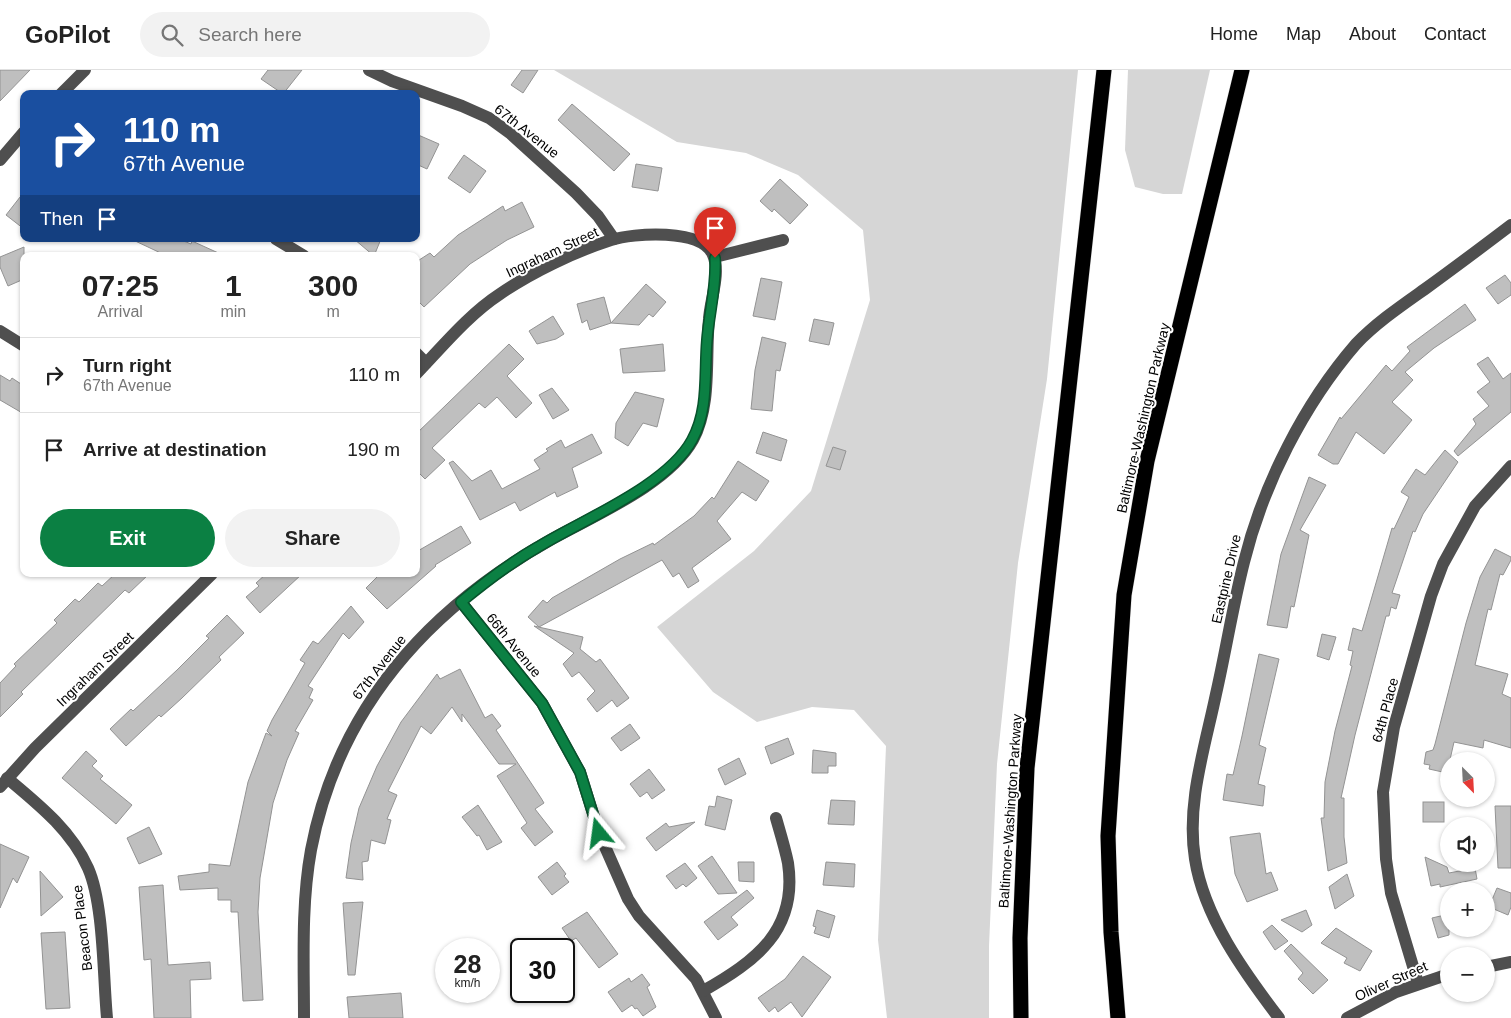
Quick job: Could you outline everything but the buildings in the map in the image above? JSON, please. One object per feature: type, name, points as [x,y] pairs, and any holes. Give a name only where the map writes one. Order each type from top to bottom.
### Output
[{"type":"highway","name":"Baltimore-Washington Parkway","points":[[1021,1018],[1020,938],[1027,768],[1104,70]]},
{"type":"highway","name":"Baltimore-Washington Parkway","points":[[1118,1018],[1108,836],[1117,675],[1124,595],[1147,461],[1242,70]]},
{"type":"highway","points":[[1112,932],[1128,1018]]},
{"type":"street","points":[[65,90],[85,70]]},
{"type":"street","name":"67th Avenue","points":[[369,70],[417,90]]},
{"type":"street","name":"67th Avenue","points":[[420,91],[489,118],[511,134],[563,180],[598,216],[614,239]]},
{"type":"street","points":[[0,160],[20,137]]},
{"type":"street","name":"Eastpine Drive","points":[[1278,1018],[1226,939],[1204,896],[1199,881],[1193,840],[1193,821],[1201,761],[1249,545],[1267,492],[1289,443],[1314,401],[1356,344],[1383,320],[1511,225]]},
{"type":"street","name":"Ingraham Street","points":[[420,370],[466,322],[498,295],[529,276],[614,239],[668,234],[687,236],[710,249],[715,258]]},
{"type":"street","points":[[715,258],[783,240]]},
{"type":"street","points":[[281,242],[297,252]]},
{"type":"street","name":"67th Avenue","points":[[304,1018],[305,924],[310,860],[324,800],[334,768],[351,732],[379,687],[407,651],[461,602],[497,573],[537,547],[656,479],[676,461],[692,441],[703,415],[707,340],[716,270],[715,258]]},
{"type":"street","points":[[0,331],[20,344]]},
{"type":"street","points":[[420,357],[426,363]]},
{"type":"street","name":"64th Place","points":[[1418,983],[1391,893],[1386,859],[1383,792],[1394,726],[1431,596],[1443,564],[1475,506],[1511,466]]},
{"type":"street","name":"Ingraham Street","points":[[4,782],[209,577]]},
{"type":"street","name":"66th Avenue","points":[[461,602],[542,703],[570,753],[588,791],[599,833],[612,865],[639,916],[685,966],[703,990],[716,1018]]},
{"type":"street","name":"Beacon Place","points":[[4,782],[46,811],[72,842],[88,868],[97,900],[107,1018]]},
{"type":"street","points":[[703,990],[748,963],[776,934],[785,914],[789,890],[788,863],[776,818]]},
{"type":"street","points":[[1495,965],[1511,962]]},
{"type":"street","name":"Oliver Street","points":[[1347,1018],[1418,983],[1440,977]]},
{"type":"shaded area","points":[[554,70],[1078,70],[1047,379],[1018,563],[997,764],[989,946],[989,1018],[887,1018],[878,940],[886,746],[854,710],[812,707],[757,722],[713,692],[657,627],[754,551],[811,491],[870,300],[863,230],[798,175],[746,153],[677,142]]},
{"type":"shaded area","points":[[1128,70],[1210,70],[1182,194],[1163,194],[1135,187],[1125,150]]},
{"type":"route","points":[[599,833],[588,791],[580,772],[542,703],[461,602],[497,573],[537,547],[656,479],[676,461],[692,441],[703,415],[709,314],[716,270],[715,258]]}]
